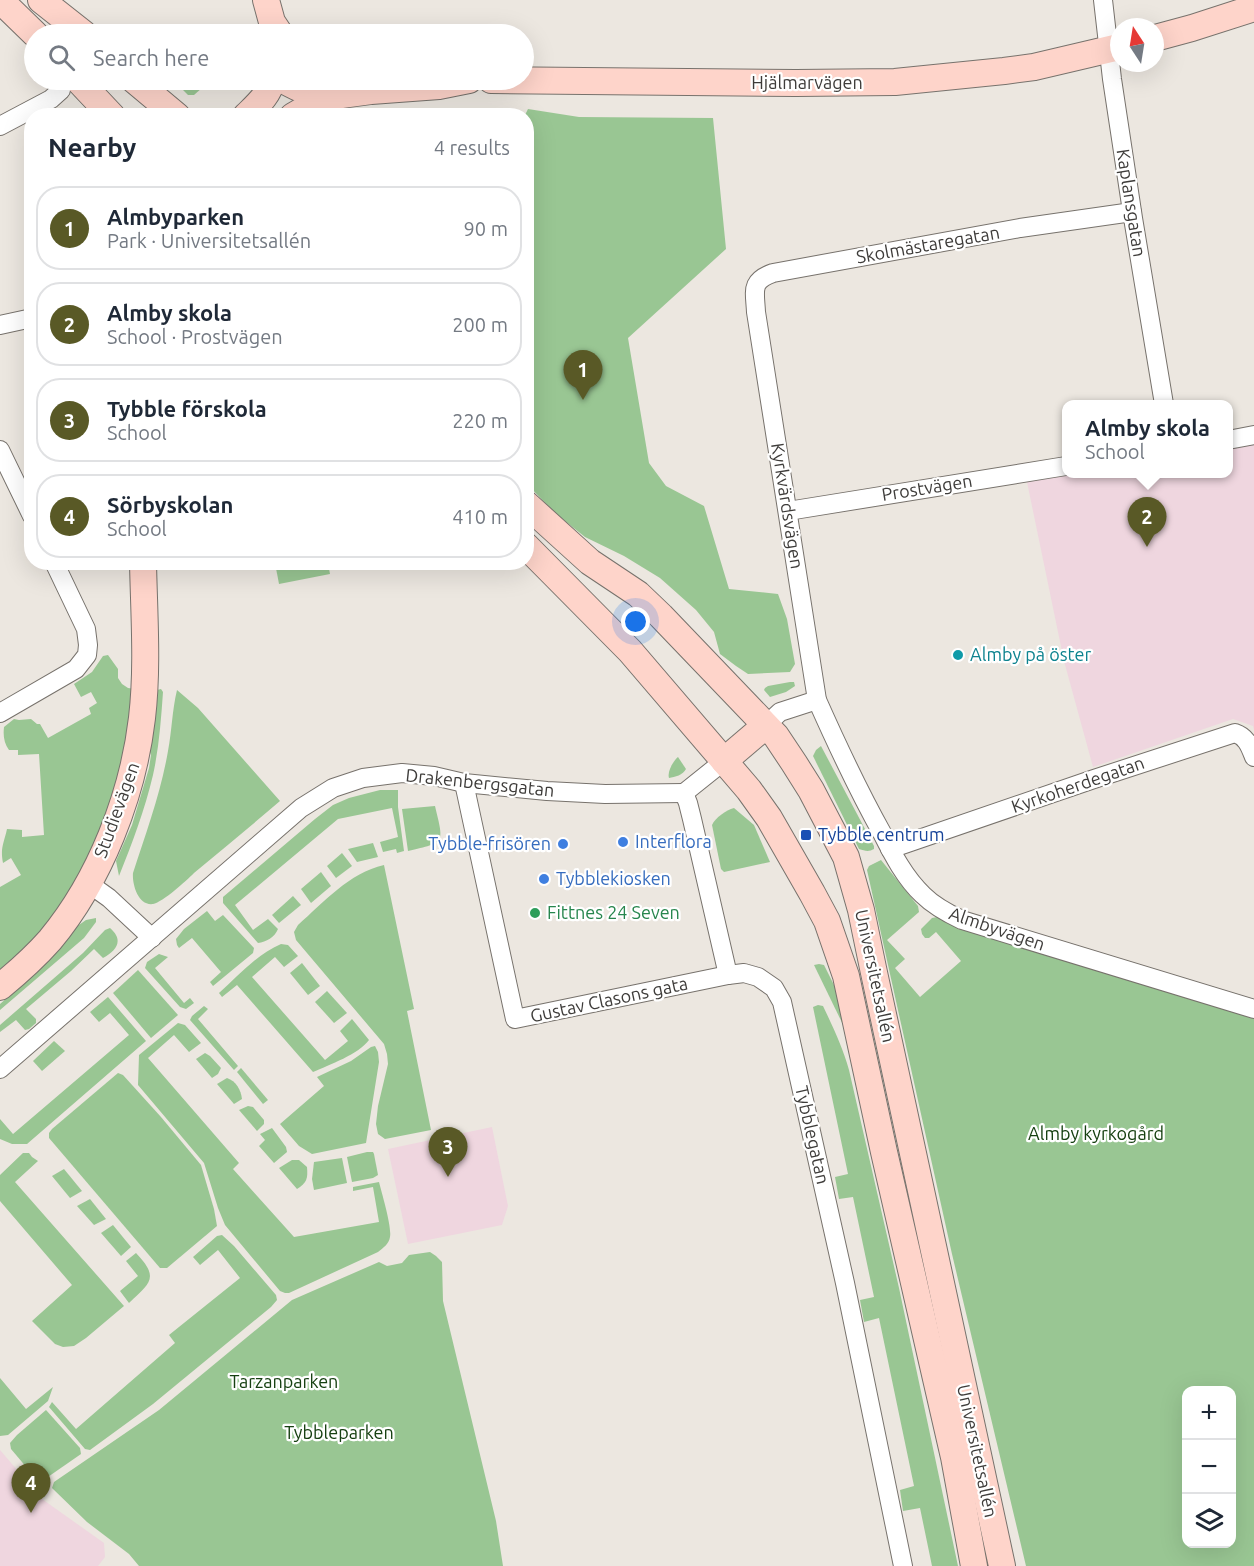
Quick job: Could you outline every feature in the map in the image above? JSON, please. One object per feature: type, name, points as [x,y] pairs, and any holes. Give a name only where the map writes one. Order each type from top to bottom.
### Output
[{"type":"main road","points":[[0,0],[25,24]]},
{"type":"main road","points":[[41,0],[71,24]]},
{"type":"main road","points":[[257,24],[255,8],[259,0]]},
{"type":"main road","points":[[266,0],[273,24]]},
{"type":"main road","points":[[1164,36],[1254,8]]},
{"type":"main road","name":"Hjälmarvägen","points":[[534,81],[895,82],[1034,67],[1110,49]]},
{"type":"main road","points":[[76,90],[101,108]]},
{"type":"main road","points":[[146,90],[167,108]]},
{"type":"main road","points":[[254,108],[268,90]]},
{"type":"main road","points":[[286,108],[289,103],[287,90]]},
{"type":"main road","points":[[304,90],[312,94],[334,96],[385,90]]},
{"type":"main road","points":[[306,108],[334,96]]},
{"type":"main road","name":"Universitetsallén","points":[[534,511],[590,562],[638,594],[776,736],[811,790],[846,857],[863,922],[1002,1566]]},
{"type":"main road","name":"Universitetsallén","points":[[534,554],[630,651],[749,790],[769,818],[827,921],[846,976],[954,1457],[974,1566]]},
{"type":"main road","name":"Studievägen","points":[[0,987],[20,971],[50,940],[71,912],[116,825],[137,754],[142,716],[145,665],[142,570]]},
{"type":"main road","points":[[724,761],[765,726]]},
{"type":"street","name":"Kaplansgatan","points":[[1103,0],[1110,31]]},
{"type":"street","name":"Kaplansgatan","points":[[1112,72],[1132,212],[1163,400]]},
{"type":"street","points":[[34,108],[63,90]]},
{"type":"street","points":[[0,126],[24,113]]},
{"type":"street","name":"Skolmästaregatan","points":[[756,312],[754,290],[758,280],[773,273],[1020,228],[1132,212]]},
{"type":"street","name":"Kyrkvärdsvägen","points":[[756,312],[817,700]]},
{"type":"street","points":[[0,325],[24,320]]},
{"type":"street","points":[[1233,439],[1254,435]]},
{"type":"street","points":[[0,450],[24,500]]},
{"type":"street","name":"Prostvägen","points":[[788,511],[1062,467]]},
{"type":"street","points":[[0,713],[76,669],[87,655],[86,629],[58,570]]},
{"type":"street","points":[[765,726],[780,712],[817,700]]},
{"type":"street","name":"Almbyvägen","points":[[817,700],[890,849],[911,883],[939,909],[962,920],[1254,1010]]},
{"type":"street","name":"Kyrkoherdegatan","points":[[890,849],[1235,733],[1242,735],[1254,757]]},
{"type":"street","points":[[724,761],[684,793],[728,975]]},
{"type":"street","name":"Drakenbergsgatan","points":[[0,1069],[301,808],[333,788],[363,778],[402,773],[464,783],[581,793],[684,793]]},
{"type":"street","name":"Gustav Clasons gata","points":[[464,783],[515,1019],[728,975]]},
{"type":"street","points":[[88,883],[109,898],[152,938]]},
{"type":"street","name":"Tybblegatan","points":[[728,975],[744,973],[758,977],[774,988],[782,1002],[845,1283],[903,1566]]},
{"type":"shaded area","points":[[1254,444],[1254,730],[1253,726],[1233,719],[1093,767],[1064,661],[1027,482],[1062,476],[1233,478],[1233,447]]},
{"type":"shaded area","points":[[492,1127],[508,1206],[502,1225],[408,1244],[388,1149]]},
{"type":"shaded area","points":[[0,1450],[42,1499],[104,1543],[105,1557],[98,1566],[0,1566]]},
{"type":"green space","points":[[183,90],[200,90],[194,95],[188,95]]},
{"type":"green space","points":[[534,110],[579,117],[713,118],[726,249],[628,338],[649,463],[666,486],[704,506],[729,589],[778,594],[787,619],[795,664],[790,672],[748,674],[736,666],[720,654],[714,632],[696,610],[660,578],[624,556],[585,537],[555,513],[534,491]]},
{"type":"green space","points":[[276,570],[329,570],[330,574],[279,584]]},
{"type":"green space","points":[[108,655],[118,669],[118,678],[122,684],[128,688],[143,690],[120,781],[93,851],[63,902],[45,927],[0,973],[0,887],[21,875],[11,858],[3,863],[2,849],[7,829],[22,830],[22,837],[44,835],[39,754],[18,755],[18,750],[9,750],[4,739],[4,727],[14,719],[31,719],[40,724],[48,738],[91,714],[89,708],[97,703],[91,692],[81,697],[74,684],[92,672],[103,656]]},
{"type":"green space","points":[[794,682],[795,686],[786,692],[770,697],[764,690],[768,686]]},
{"type":"green space","points":[[161,689],[163,692],[161,723],[153,775],[138,826],[119,876],[116,861],[132,825],[149,768],[151,755],[148,745],[157,690]]},
{"type":"green space","points":[[177,690],[198,708],[280,801],[180,886],[157,902],[148,904],[143,902],[137,893],[133,873],[161,782]]},
{"type":"green space","points":[[821,746],[874,849],[867,851],[859,849],[813,756]]},
{"type":"green space","points":[[678,757],[686,769],[681,774],[669,778],[671,767]]},
{"type":"green space","points":[[380,790],[398,790],[404,851],[397,853],[396,849],[383,852],[380,842],[398,837],[392,808],[338,819],[235,905],[253,930],[268,919],[278,929],[270,939],[258,943],[223,903],[223,897],[333,805],[349,798]]},
{"type":"green space","points":[[435,806],[440,828],[439,839],[430,846],[408,851],[402,809]]},
{"type":"green space","points":[[734,808],[754,825],[770,862],[724,872],[721,869],[712,825],[721,815]]},
{"type":"green space","points":[[373,843],[378,857],[357,862],[348,849]]},
{"type":"green space","points":[[342,853],[352,866],[336,878],[327,866]]},
{"type":"green space","name":"Almby kyrkogård","points":[[881,860],[918,906],[919,912],[887,940],[905,959],[895,968],[920,997],[961,961],[936,932],[929,938],[925,938],[922,934],[921,929],[932,918],[942,916],[1254,1017],[1254,1566],[1026,1566],[952,1254],[867,870],[869,866]]},
{"type":"green space","points":[[384,865],[414,1009],[407,1011],[431,1130],[385,1139],[378,1134],[376,1124],[388,1064],[384,1044],[296,940],[294,932],[298,925],[348,881]]},
{"type":"green space","points":[[321,872],[331,886],[311,903],[301,889]]},
{"type":"green space","points":[[293,896],[301,905],[279,923],[272,915]]},
{"type":"green space","points":[[207,911],[215,921],[223,915],[254,948],[253,953],[213,986],[210,982],[221,972],[192,938],[179,948],[176,939],[184,929]]},
{"type":"green space","points":[[96,918],[96,922],[84,938],[0,1010],[0,1004],[30,978],[67,940],[76,927],[86,920]]},
{"type":"green space","points":[[110,928],[118,941],[112,952],[103,958],[94,949],[26,1009],[36,1019],[36,1023],[29,1029],[25,1030],[16,1020],[0,1032],[0,1025],[83,953],[105,930]]},
{"type":"green space","points":[[281,944],[288,945],[298,956],[284,967],[275,957],[252,977],[325,1060],[348,1041],[340,1031],[352,1019],[369,1040],[351,1054],[313,1072],[237,985],[222,997],[219,993],[256,959]]},
{"type":"green space","points":[[159,954],[168,957],[155,968],[184,1003],[190,998],[194,1003],[186,1009],[180,1007],[145,968],[147,962]]},
{"type":"green space","points":[[302,963],[320,986],[308,995],[290,973]]},
{"type":"green space","points":[[814,965],[824,965],[840,997],[849,1037]]},
{"type":"green space","points":[[138,970],[178,1015],[151,1038],[113,993]]},
{"type":"green space","points":[[327,991],[347,1013],[334,1023],[315,1002]]},
{"type":"green space","points":[[108,997],[146,1041],[27,1144],[12,1144],[0,1139],[0,1119],[13,1134],[129,1035],[110,1013],[99,1022],[90,1012]]},
{"type":"green space","points":[[204,1006],[208,1009],[198,1019],[238,1066],[234,1070],[190,1020]]},
{"type":"green space","points":[[823,1006],[849,1070],[899,1288],[958,1566],[932,1566],[920,1508],[903,1511],[900,1490],[914,1486],[879,1318],[864,1322],[860,1300],[874,1297],[853,1197],[839,1199],[835,1177],[848,1174],[813,1007]]},
{"type":"green space","points":[[178,1023],[185,1025],[201,1043],[189,1052],[174,1035],[148,1058],[239,1163],[233,1169],[294,1237],[379,1222],[373,1187],[353,1191],[353,1187],[379,1182],[390,1232],[384,1247],[378,1252],[289,1293],[280,1291],[225,1225],[204,1163],[138,1085],[139,1055]]},
{"type":"green space","points":[[54,1041],[65,1051],[42,1071],[33,1061]]},
{"type":"green space","points":[[375,1046],[379,1062],[366,1143],[312,1154],[299,1146],[280,1124],[324,1086],[317,1077],[351,1061]]},
{"type":"green space","points":[[205,1053],[221,1068],[212,1078],[196,1059]]},
{"type":"green space","points":[[241,1068],[268,1100],[263,1104],[237,1072]]},
{"type":"green space","points":[[118,1073],[123,1075],[161,1117],[201,1165],[214,1209],[217,1226],[167,1268],[160,1268],[49,1138],[52,1129]]},
{"type":"green space","points":[[227,1078],[239,1089],[242,1099],[234,1104],[217,1084]]},
{"type":"green space","points":[[248,1106],[253,1107],[264,1120],[264,1124],[257,1131],[239,1110]]},
{"type":"green space","points":[[272,1128],[286,1147],[287,1152],[274,1163],[259,1146],[265,1140],[260,1134]]},
{"type":"green space","points":[[367,1152],[374,1154],[378,1175],[352,1182],[347,1157]]},
{"type":"green space","points":[[23,1153],[29,1153],[38,1161],[15,1182],[124,1306],[74,1346],[63,1347],[55,1344],[32,1321],[72,1285],[0,1201],[0,1175]]},
{"type":"green space","points":[[342,1158],[347,1183],[314,1190],[312,1179],[314,1162]]},
{"type":"green space","points":[[292,1160],[299,1160],[307,1167],[306,1180],[297,1189],[279,1168]]},
{"type":"green space","points":[[64,1169],[82,1191],[70,1198],[52,1176]]},
{"type":"green space","points":[[90,1199],[106,1219],[94,1225],[77,1206]]},
{"type":"green space","points":[[113,1225],[131,1247],[121,1256],[101,1233]]},
{"type":"green space","points":[[222,1235],[276,1295],[277,1300],[153,1404],[90,1450],[85,1449],[49,1407],[52,1402],[76,1429],[175,1343],[169,1335],[240,1278],[218,1250],[200,1265],[193,1257],[217,1236]]},
{"type":"green space","name":"Tybbleparken","points":[[430,1252],[442,1262],[443,1301],[496,1521],[503,1566],[139,1566],[129,1554],[87,1522],[52,1488],[54,1482],[159,1410],[292,1300],[379,1262],[387,1266],[402,1263],[409,1255]]},
{"type":"green space","points":[[136,1253],[150,1275],[147,1285],[129,1303],[120,1291],[138,1276],[126,1261]]},
{"type":"green space","points":[[0,1378],[26,1409],[53,1387],[48,1401],[8,1435],[0,1436]]},
{"type":"green space","points":[[46,1410],[80,1448],[81,1454],[45,1479],[38,1481],[11,1449],[10,1443]]},
{"type":"place","name":"Almbyparken","points":[[583,400]]},
{"type":"place","name":"Almby skola","points":[[1147,547]]},
{"type":"place","name":"Almby på öster","points":[[958,655]]},
{"type":"place","name":"Tybble centrum","points":[[806,835]]},
{"type":"place","name":"Interflora","points":[[623,842]]},
{"type":"place","name":"Tybble-frisören","points":[[563,844]]},
{"type":"place","name":"Tybblekiosken","points":[[544,879]]},
{"type":"place","name":"Fittnes 24 Seven","points":[[535,913]]},
{"type":"place","name":"Tybble förskola","points":[[448,1177]]},
{"type":"place","name":"Sörbyskolan","points":[[31,1513]]},
{"type":"park label","name":"Tarzanparken","points":[[284,1382]]}]
